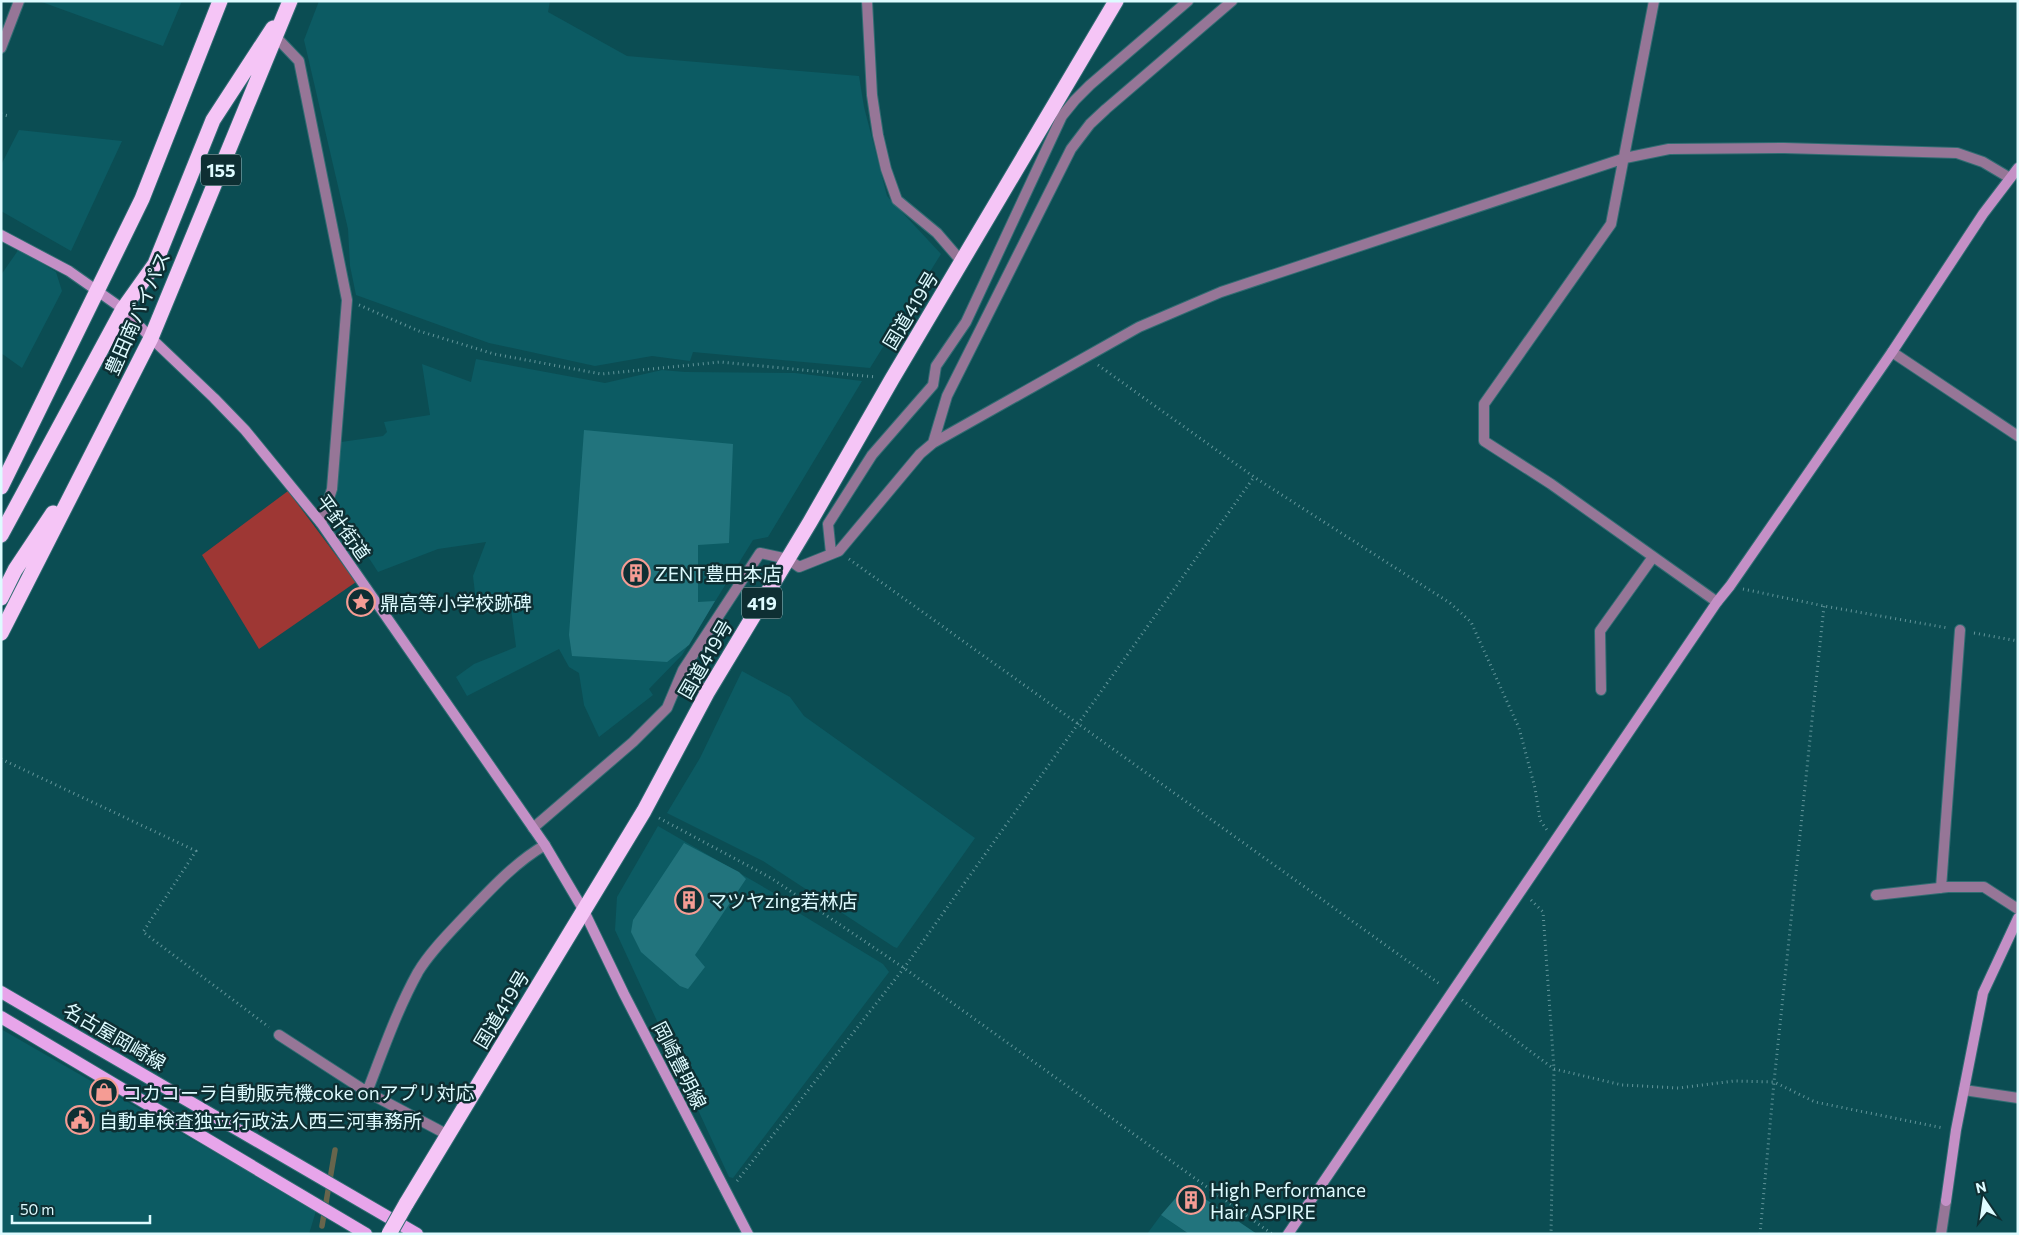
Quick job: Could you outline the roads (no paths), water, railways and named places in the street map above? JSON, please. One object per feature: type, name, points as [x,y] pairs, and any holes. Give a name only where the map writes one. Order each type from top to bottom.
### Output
[{"type":"highway","points":[[1,487],[142,199],[220,1]]},
{"type":"highway","name":"国道419号","points":[[389,1234],[644,811],[707,693],[788,559],[892,379],[1116,1]]},
{"type":"highway","points":[[1,535],[124,309],[155,264],[213,120],[290,2]]},
{"type":"highway","name":"豊田南バイパス","points":[[1,633],[151,338],[290,2]]},
{"type":"highway","points":[[1,598],[15,570],[93,451]]},
{"type":"main road","name":"名古屋岡崎線","points":[[1,992],[417,1234]]},
{"type":"main road","points":[[1,1017],[366,1234]]},
{"type":"street","points":[[1,48],[19,1]]},
{"type":"street","points":[[867,1],[872,95],[878,135],[889,177],[898,200],[937,233],[962,262]]},
{"type":"street","points":[[835,552],[828,524],[872,456],[933,385],[936,366],[966,322],[1062,116],[1074,100],[1090,85],[1188,1]]},
{"type":"street","points":[[933,443],[947,396],[1071,149],[1090,124],[1106,109],[1232,1]]},
{"type":"street","points":[[1654,1],[1612,224],[1484,404],[1484,441],[1551,484],[1717,602]]},
{"type":"street","points":[[276,37],[299,61],[347,300],[332,489],[321,523]]},
{"type":"street","points":[[533,828],[633,742],[667,708],[683,670],[760,553],[788,559],[799,567],[835,552],[920,454],[933,443],[1139,327],[1222,292],[1625,158],[1669,148],[1784,148],[1957,153],[1983,162],[2010,178]]},
{"type":"street","points":[[1288,1234],[1717,602],[1892,352],[1983,214],[2018,168]]},
{"type":"street","name":"平針街道","points":[[1,235],[69,272],[124,309],[151,338],[214,398],[271,460],[321,523],[545,845],[584,911]]},
{"type":"street","points":[[1892,352],[2018,436]]},
{"type":"street","points":[[1601,690],[1600,631],[1653,557]]},
{"type":"street","points":[[1941,888],[1960,630]]},
{"type":"street","points":[[683,670],[707,693]]},
{"type":"street","points":[[367,1092],[400,1008],[420,970],[447,935],[490,890],[529,855],[545,845]]},
{"type":"street","points":[[1876,895],[1941,888],[1984,888],[2018,909]]},
{"type":"street","name":"岡崎豊明線","points":[[584,911],[624,994],[748,1234]]},
{"type":"street","points":[[1941,1234],[1956,1130],[1983,993],[2018,918]]},
{"type":"street","points":[[280,1035],[367,1092],[448,1136]]},
{"type":"street","points":[[1964,1090],[2018,1098]]},
{"type":"waterway","points":[[322,1226],[335,1150]]},
{"type":"place","name":"ZENT豊田本店","points":[[636,573]]},
{"type":"place","name":"鼎高等小学校跡碑","points":[[361,602]]},
{"type":"place","name":"マツヤzing若林店","points":[[689,900]]},
{"type":"place","name":"コカコーラ自動販売機coke onアプリ対応","points":[[104,1092]]},
{"type":"place","name":"自動車検査独立行政法人西三河事務所","points":[[80,1120]]},
{"type":"place","name":"High Performance Hair ASPIRE","points":[[1191,1200]]}]
